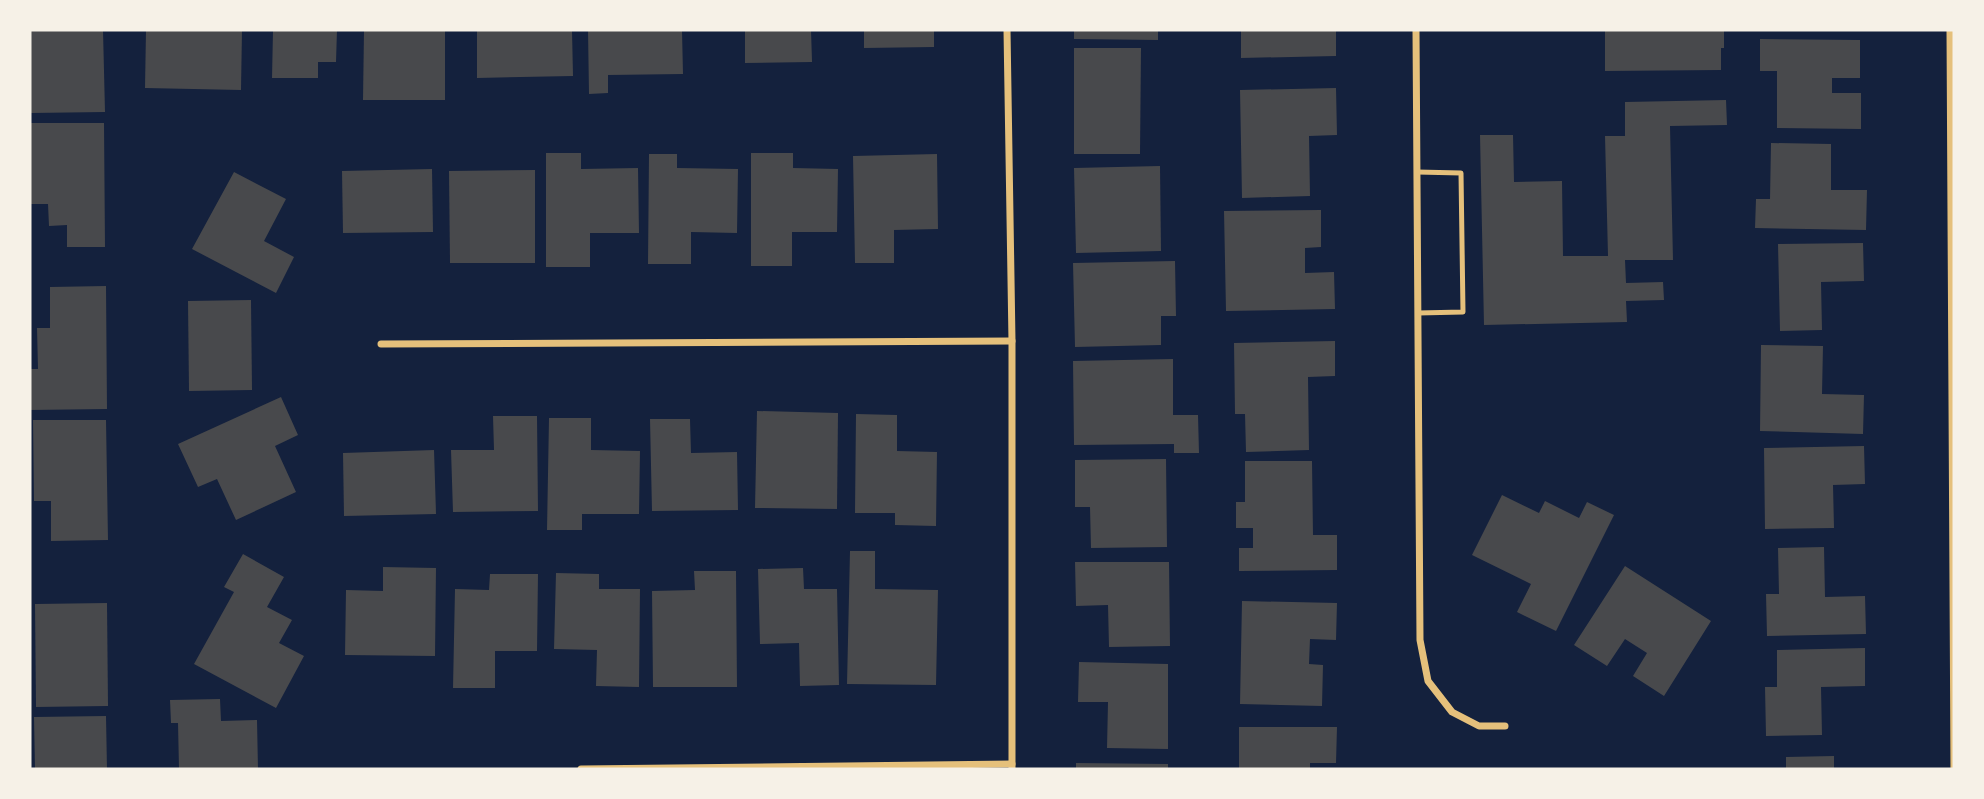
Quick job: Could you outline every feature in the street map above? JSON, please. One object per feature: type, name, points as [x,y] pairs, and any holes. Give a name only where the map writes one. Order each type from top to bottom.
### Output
[{"type":"street","points":[[581,769],[1013,766],[1013,341],[1007,30]]},
{"type":"street","points":[[1416,30],[1420,640],[1429,681],[1452,712],[1479,726],[1505,726]]},
{"type":"street","points":[[1950,30],[1954,769]]},
{"type":"street","points":[[381,344],[1013,341]]},
{"type":"lane","points":[[1417,172],[1461,173],[1463,312],[1418,313]]},
{"type":"building","points":[[103,30],[105,112],[31,113],[30,31]]},
{"type":"building","points":[[146,30],[242,30],[241,90],[145,88]]},
{"type":"building","points":[[273,30],[337,30],[336,62],[318,62],[318,78],[272,78]]},
{"type":"building","points":[[364,30],[445,30],[445,100],[363,100]]},
{"type":"building","points":[[477,30],[572,30],[573,76],[477,78]]},
{"type":"building","points":[[588,30],[682,30],[683,74],[608,75],[608,93],[589,94]]},
{"type":"building","points":[[745,30],[811,30],[812,62],[745,63]]},
{"type":"building","points":[[864,30],[934,30],[934,47],[864,48]]},
{"type":"building","points":[[1074,30],[1158,30],[1158,40],[1074,39]]},
{"type":"building","points":[[1241,30],[1336,30],[1336,56],[1241,58]]},
{"type":"building","points":[[1605,30],[1724,30],[1721,70],[1605,71]]},
{"type":"building","points":[[1760,39],[1860,40],[1860,78],[1832,78],[1832,93],[1861,93],[1861,129],[1777,128],[1777,71],[1760,71]]},
{"type":"building","points":[[1074,48],[1141,48],[1140,154],[1074,154]]},
{"type":"building","points":[[1336,88],[1337,135],[1309,136],[1310,196],[1242,198],[1240,90]]},
{"type":"building","points":[[1726,100],[1727,125],[1670,126],[1673,260],[1625,260],[1626,283],[1663,282],[1664,300],[1626,301],[1627,322],[1484,325],[1480,135],[1513,135],[1514,182],[1562,181],[1563,256],[1608,256],[1605,136],[1625,136],[1625,102]]},
{"type":"building","points":[[31,123],[104,123],[105,247],[67,247],[67,225],[49,226],[48,204],[31,204]]},
{"type":"building","points":[[1771,143],[1831,144],[1831,190],[1867,190],[1866,230],[1755,228],[1756,199],[1770,199]]},
{"type":"building","points":[[546,153],[581,153],[581,169],[638,168],[639,233],[590,233],[590,267],[546,267]]},
{"type":"building","points":[[751,153],[793,153],[793,168],[838,169],[837,232],[792,232],[792,266],[751,266]]},
{"type":"building","points":[[649,154],[677,154],[677,168],[738,169],[737,233],[691,232],[691,264],[648,264]]},
{"type":"building","points":[[937,154],[938,229],[894,230],[894,263],[855,263],[853,156]]},
{"type":"building","points":[[1160,166],[1161,251],[1076,253],[1074,168]]},
{"type":"building","points":[[432,169],[433,232],[343,233],[342,171]]},
{"type":"building","points":[[535,170],[535,263],[450,263],[449,171]]},
{"type":"building","points":[[234,172],[286,199],[264,241],[294,257],[276,293],[192,249]]},
{"type":"building","points":[[1321,210],[1321,247],[1305,248],[1305,273],[1334,272],[1335,309],[1226,311],[1224,211]]},
{"type":"building","points":[[1863,243],[1864,281],[1821,282],[1822,330],[1780,331],[1778,244]]},
{"type":"building","points":[[1175,261],[1176,316],[1161,316],[1161,345],[1075,347],[1073,263]]},
{"type":"building","points":[[106,286],[107,409],[30,410],[30,369],[38,369],[37,328],[50,328],[50,287]]},
{"type":"building","points":[[251,300],[252,390],[189,391],[188,301]]},
{"type":"building","points":[[1335,341],[1335,376],[1308,377],[1309,450],[1246,452],[1245,414],[1235,414],[1234,343]]},
{"type":"building","points":[[1761,345],[1823,346],[1822,394],[1864,395],[1863,434],[1760,431]]},
{"type":"building","points":[[1173,359],[1173,415],[1198,415],[1199,453],[1174,453],[1174,444],[1074,445],[1073,361]]},
{"type":"building","points":[[281,397],[298,435],[275,446],[296,492],[236,520],[217,479],[198,487],[178,444]]},
{"type":"building","points":[[757,411],[838,413],[837,509],[755,508]]},
{"type":"building","points":[[856,414],[897,415],[897,451],[937,452],[936,526],[895,525],[895,513],[855,513]]},
{"type":"building","points":[[493,416],[537,416],[538,511],[453,512],[451,450],[494,450]]},
{"type":"building","points":[[549,418],[591,418],[591,450],[640,451],[639,514],[582,514],[582,530],[547,530]]},
{"type":"building","points":[[650,419],[690,419],[691,453],[737,452],[738,510],[652,511]]},
{"type":"building","points":[[33,420],[106,420],[108,540],[51,541],[51,501],[34,501]]},
{"type":"building","points":[[1864,446],[1865,484],[1833,485],[1834,528],[1765,529],[1764,448]]},
{"type":"building","points":[[434,450],[436,514],[344,516],[343,453]]},
{"type":"building","points":[[1166,459],[1167,547],[1091,548],[1090,507],[1075,507],[1075,460]]},
{"type":"building","points":[[1245,461],[1312,461],[1313,535],[1337,535],[1337,570],[1239,571],[1239,548],[1253,548],[1253,528],[1236,528],[1236,502],[1245,502]]},
{"type":"building","points":[[1502,495],[1539,513],[1545,501],[1579,518],[1587,502],[1614,515],[1556,631],[1517,612],[1531,584],[1472,555]]},
{"type":"building","points":[[1824,547],[1825,597],[1865,596],[1866,634],[1767,636],[1766,594],[1779,594],[1778,548]]},
{"type":"building","points":[[850,551],[875,551],[875,589],[938,590],[936,685],[847,684]]},
{"type":"building","points":[[243,554],[284,577],[267,607],[292,620],[279,643],[304,656],[276,708],[194,664],[234,592],[224,587]]},
{"type":"building","points":[[1075,562],[1169,562],[1170,646],[1109,647],[1108,605],[1076,606]]},
{"type":"building","points":[[1625,566],[1711,621],[1664,696],[1633,676],[1647,653],[1625,639],[1607,666],[1574,645]]},
{"type":"building","points":[[383,567],[436,568],[435,656],[345,655],[346,590],[383,591]]},
{"type":"building","points":[[803,568],[804,589],[837,589],[839,685],[800,686],[799,643],[760,644],[758,569]]},
{"type":"building","points":[[694,571],[736,571],[737,687],[653,687],[652,591],[695,590]]},
{"type":"building","points":[[556,573],[599,574],[599,589],[640,589],[639,687],[596,686],[597,650],[554,649]]},
{"type":"building","points":[[490,574],[538,574],[537,651],[495,651],[495,688],[453,688],[455,589],[489,590]]},
{"type":"building","points":[[1242,601],[1337,603],[1336,640],[1310,639],[1309,664],[1323,665],[1322,706],[1240,704]]},
{"type":"building","points":[[107,603],[108,706],[36,707],[35,604]]},
{"type":"building","points":[[1865,648],[1865,686],[1821,687],[1822,735],[1766,736],[1765,687],[1777,687],[1777,650]]},
{"type":"building","points":[[1079,662],[1168,664],[1168,749],[1107,748],[1108,702],[1078,702]]},
{"type":"building","points":[[220,699],[221,721],[257,720],[258,769],[179,769],[178,723],[171,723],[170,700]]},
{"type":"building","points":[[106,716],[107,769],[35,769],[34,717]]},
{"type":"building","points":[[1239,727],[1337,727],[1336,763],[1310,763],[1310,769],[1239,769]]},
{"type":"building","points":[[1834,756],[1834,769],[1786,769],[1786,757]]},
{"type":"building","points":[[1076,763],[1168,764],[1168,769],[1076,769]]}]
